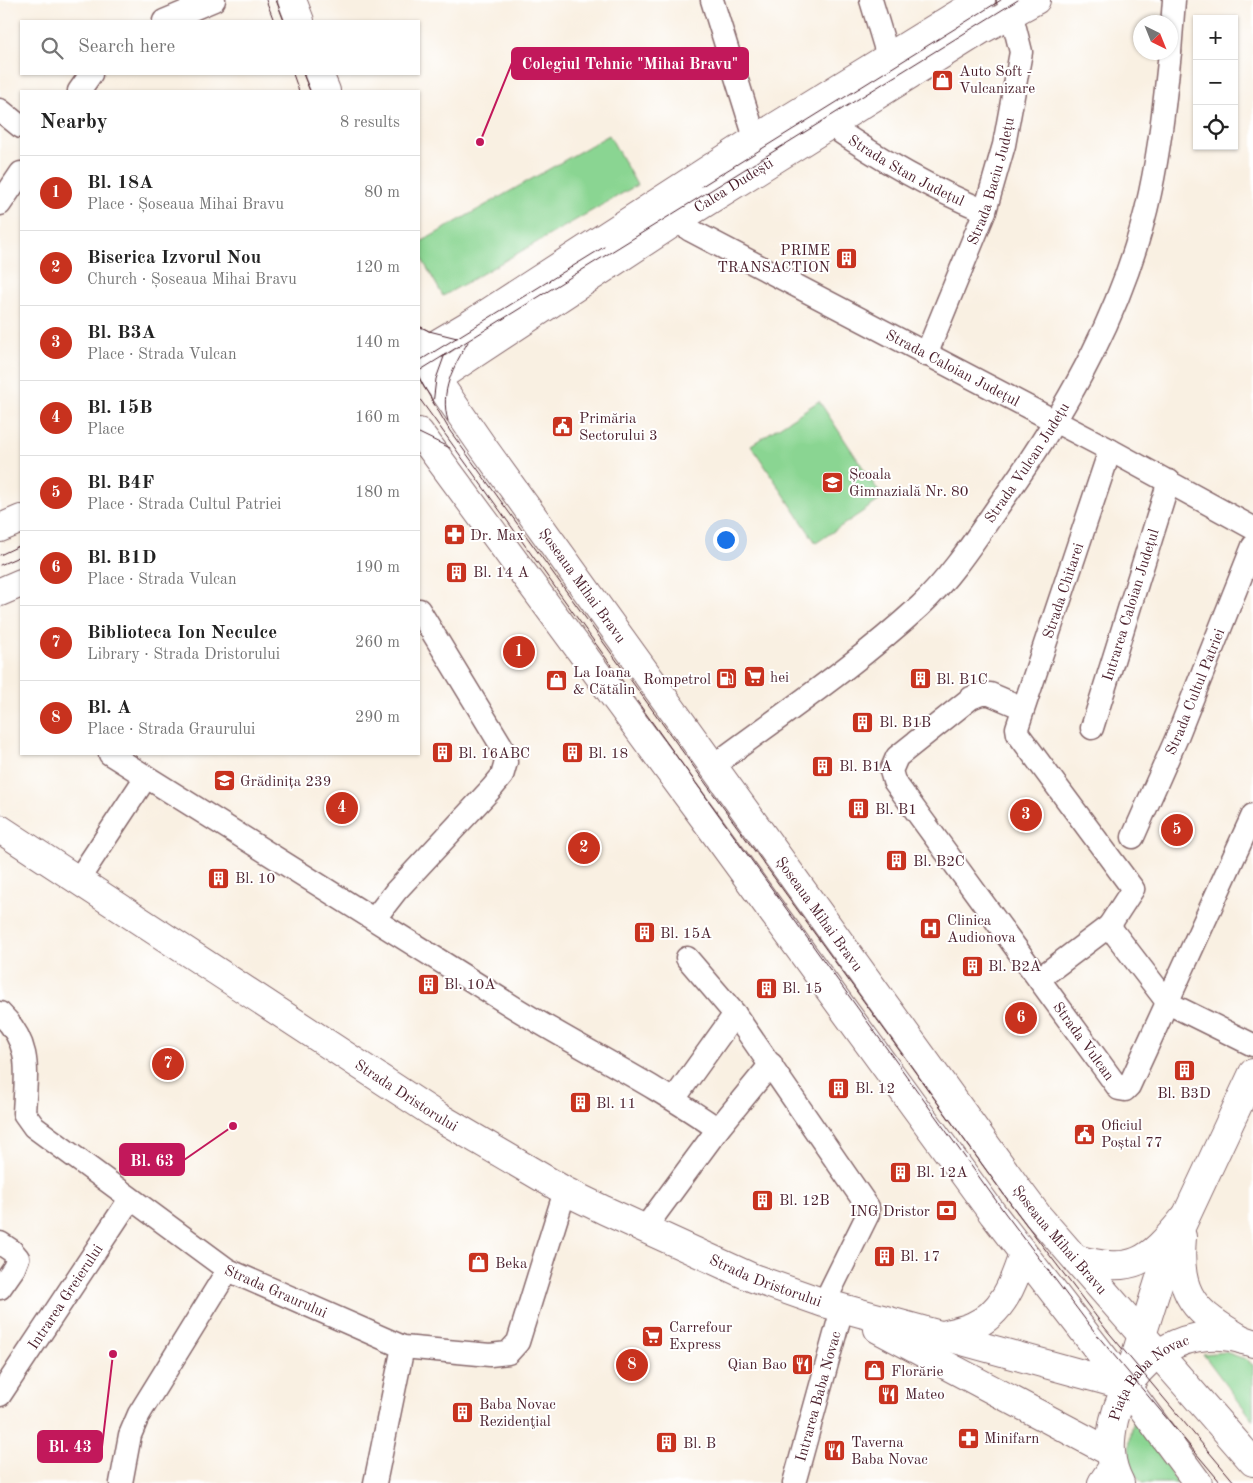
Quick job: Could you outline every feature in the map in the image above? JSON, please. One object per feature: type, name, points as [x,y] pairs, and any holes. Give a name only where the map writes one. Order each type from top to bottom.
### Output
[{"type":"main road","points":[[292,0],[300,20]]},
{"type":"main road","name":"Calea Dudești","points":[[420,349],[472,323],[667,211],[766,165],[830,125],[892,71],[981,0]]},
{"type":"main road","name":"Calea Dudești","points":[[428,386],[667,211],[754,140],[892,71],[1019,4]]},
{"type":"main road","points":[[320,75],[326,90]]},
{"type":"main road","name":"Șoseaua Mihai Bravu","points":[[420,349],[428,386],[475,435],[1017,1188],[1076,1259],[1253,1462]]},
{"type":"main road","points":[[420,433],[1023,1254],[1126,1386],[1198,1483]]},
{"type":"main road","points":[[440,460],[475,435]]},
{"type":"main road","points":[[0,528],[20,519]]},
{"type":"main road","points":[[0,592],[20,583]]},
{"type":"main road","name":"Strada Dristorului","points":[[0,829],[439,1116],[565,1191],[753,1278],[833,1306],[1126,1386]]},
{"type":"main road","points":[[1151,1344],[1166,1259],[1253,1073]]},
{"type":"main road","points":[[1076,1259],[1104,1266],[1125,1266],[1152,1253],[1163,1244],[1184,1218]]},
{"type":"main road","points":[[1184,1218],[1181,1264],[1182,1278],[1189,1296],[1200,1310],[1216,1324],[1248,1342]]},
{"type":"main road","points":[[943,1335],[974,1326],[995,1310],[1007,1296],[1023,1254]]},
{"type":"main road","name":"Strada Dristorului","points":[[833,1306],[1043,1418],[1111,1472]]},
{"type":"main road","name":"Piața Baba Novac","points":[[1111,1472],[1117,1407],[1126,1386],[1140,1370],[1151,1344],[1174,1344],[1191,1337],[1217,1335],[1248,1342]]},
{"type":"street","points":[[166,20],[214,0]]},
{"type":"street","points":[[712,0],[754,140],[766,165]]},
{"type":"street","points":[[871,0],[892,71]]},
{"type":"street","name":"Strada Vulcan Județu","points":[[1173,15],[1174,0]]},
{"type":"street","name":"Strada Baciu Județu","points":[[926,354],[985,211],[1004,145],[1021,52],[1019,4]]},
{"type":"street","name":"Strada Vulcan Județu","points":[[714,766],[875,646],[921,604],[944,579],[974,540],[1056,422],[1093,356],[1117,300],[1135,248],[1150,194],[1162,128],[1169,60]]},
{"type":"street","points":[[80,90],[90,75]]},
{"type":"street","points":[[0,110],[20,126]]},
{"type":"street","name":"Strada Stan Județul","points":[[830,125],[883,160],[959,200],[985,211]]},
{"type":"street","points":[[0,204],[20,174]]},
{"type":"street","name":"Strada Caloian Județul","points":[[667,211],[690,230],[1110,450],[1253,528]]},
{"type":"street","name":"Strada Chitarei","points":[[1109,926],[1133,889],[1018,734],[1023,708],[1110,450]]},
{"type":"street","name":"Intrarea Caloian Județul","points":[[1092,728],[1168,481]]},
{"type":"street","name":"Strada Cultul Patriei","points":[[1133,837],[1177,738],[1253,546]]},
{"type":"street","points":[[375,918],[492,788],[502,776],[506,762],[493,730],[420,612]]},
{"type":"street","points":[[1023,708],[990,694],[971,698],[897,757],[891,771],[894,781],[1040,978],[1109,926],[1168,1004],[1253,1046]]},
{"type":"street","points":[[112,755],[576,1045],[674,1099],[718,1129]]},
{"type":"street","points":[[78,880],[146,777]]},
{"type":"street","name":"Strada Vulcan","points":[[1040,978],[1119,1089],[1125,1090],[1129,1086],[1168,1004],[1253,815]]},
{"type":"street","points":[[645,1228],[718,1129],[771,1064],[735,1014],[687,958]]},
{"type":"street","name":"Strada Graurului","points":[[0,1013],[24,1046],[26,1066],[24,1113],[30,1123],[228,1270],[403,1347],[490,1355],[508,1353],[518,1342],[565,1191]]},
{"type":"street","points":[[674,1099],[735,1014]]},
{"type":"street","name":"Intrarea Baba Novac","points":[[771,1064],[868,1207],[868,1214],[833,1306],[794,1483]]},
{"type":"street","name":"Intrarea Greierului","points":[[2,1388],[130,1199]]},
{"type":"street","points":[[0,1243],[12,1251],[18,1258],[14,1268],[0,1288]]},
{"type":"street","points":[[121,1483],[130,1435],[139,1414],[228,1270]]},
{"type":"street","points":[[375,1483],[403,1347]]},
{"type":"green space","points":[[609,135],[637,185],[443,296],[420,256],[420,242]]},
{"type":"green space","points":[[819,401],[883,498],[816,543],[751,445]]},
{"type":"green space","points":[[1225,1352],[1245,1359],[1253,1365],[1253,1420],[1203,1354]]},
{"type":"green space","points":[[1134,1418],[1178,1483],[1142,1483],[1136,1475],[1132,1468],[1129,1452]]},
{"type":"tram line","points":[[266,0],[274,20]]},
{"type":"tram line","points":[[276,0],[284,20]]},
{"type":"tram line","points":[[702,186],[1001,0]]},
{"type":"tram line","points":[[420,370],[1018,0]]},
{"type":"tram line","points":[[293,75],[299,90]]},
{"type":"tram line","points":[[303,75],[310,90]]},
{"type":"tram line","points":[[420,360],[604,247]]},
{"type":"tram line","points":[[420,326],[429,331],[457,338]]},
{"type":"tram line","points":[[448,421],[445,399],[449,379],[468,342]]},
{"type":"tram line","points":[[433,404],[436,379],[445,354]]},
{"type":"tram line","points":[[420,380],[450,431],[1013,1207],[1105,1328],[1235,1483]]},
{"type":"tram line","points":[[420,399],[1005,1213],[1097,1335],[1221,1483]]},
{"type":"tram line","points":[[420,433],[450,448]]},
{"type":"tram line","points":[[0,555],[20,545]]},
{"type":"tram line","points":[[0,565],[20,556]]},
{"type":"place","name":"Auto Soft - Vulcanizare","points":[[943,80]]},
{"type":"place","name":"Colegiul Tehnic \"Mihai Bravu\"","points":[[480,142]]},
{"type":"place","name":"PRIME TRANSACTION","points":[[846,259]]},
{"type":"place","name":"Primăria Sectorului 3","points":[[563,427]]},
{"type":"place","name":"Școala Gimnazială Nr. 80","points":[[833,483]]},
{"type":"place","name":"Dr. Max","points":[[454,535]]},
{"type":"place","name":"Bl. 14 A","points":[[457,572]]},
{"type":"place","name":"Bl. 18A","points":[[519,652]]},
{"type":"place","name":"hei","points":[[754,677]]},
{"type":"place","name":"Rompetrol","points":[[727,679]]},
{"type":"place","name":"Bl. B1C","points":[[920,679]]},
{"type":"place","name":"La Ioana & Cătălin","points":[[557,681]]},
{"type":"place","name":"Bl. B1B","points":[[863,722]]},
{"type":"place","name":"Bl. 16ABC","points":[[442,753]]},
{"type":"place","name":"Bl. 18","points":[[572,753]]},
{"type":"place","name":"Bl. B1A","points":[[823,766]]},
{"type":"place","name":"Grădinița 239","points":[[224,781]]},
{"type":"place","name":"Bl. 15B","points":[[342,808]]},
{"type":"place","name":"Bl. B1","points":[[859,809]]},
{"type":"place","name":"Bl. B3A","points":[[1026,815]]},
{"type":"place","name":"Bl. B4F","points":[[1177,830]]},
{"type":"place","name":"Biserica Izvorul Nou","points":[[584,848]]},
{"type":"place","name":"Bl. B2C","points":[[897,861]]},
{"type":"place","name":"Bl. 10","points":[[219,878]]},
{"type":"place","name":"Clinica Audionova","points":[[931,929]]},
{"type":"place","name":"Bl. 15A","points":[[644,933]]},
{"type":"place","name":"Bl. B2A","points":[[972,966]]},
{"type":"place","name":"Bl. 10A","points":[[428,984]]},
{"type":"place","name":"Bl. 15","points":[[766,988]]},
{"type":"place","name":"Bl. B1D","points":[[1021,1018]]},
{"type":"place","name":"Biblioteca Ion Neculce","points":[[168,1064]]},
{"type":"place","name":"Bl. B3D","points":[[1184,1070]]},
{"type":"place","name":"Bl. 12","points":[[839,1088]]},
{"type":"place","name":"Bl. 11","points":[[580,1103]]},
{"type":"place","name":"Bl. 63","points":[[233,1126]]},
{"type":"place","name":"Oficiul Poștal 77","points":[[1085,1134]]},
{"type":"place","name":"Bl. 12A","points":[[900,1172]]},
{"type":"place","name":"Bl. 12B","points":[[763,1200]]},
{"type":"place","name":"ING Dristor","points":[[946,1211]]},
{"type":"place","name":"Bl. 17","points":[[884,1256]]},
{"type":"place","name":"Beka","points":[[479,1263]]},
{"type":"place","name":"Carrefour Express","points":[[653,1336]]},
{"type":"place","name":"Bl. 43","points":[[113,1354]]},
{"type":"place","name":"Qian Bao","points":[[803,1364]]},
{"type":"place","name":"Bl. A","points":[[632,1365]]},
{"type":"place","name":"Florărie","points":[[875,1371]]},
{"type":"place","name":"Mateo","points":[[889,1394]]},
{"type":"place","name":"Baba Novac Rezidenţial","points":[[463,1413]]},
{"type":"place","name":"Minifarn","points":[[968,1438]]},
{"type":"place","name":"Bl. B","points":[[667,1443]]},
{"type":"place","name":"Taverna Baba Novac","points":[[835,1451]]}]
